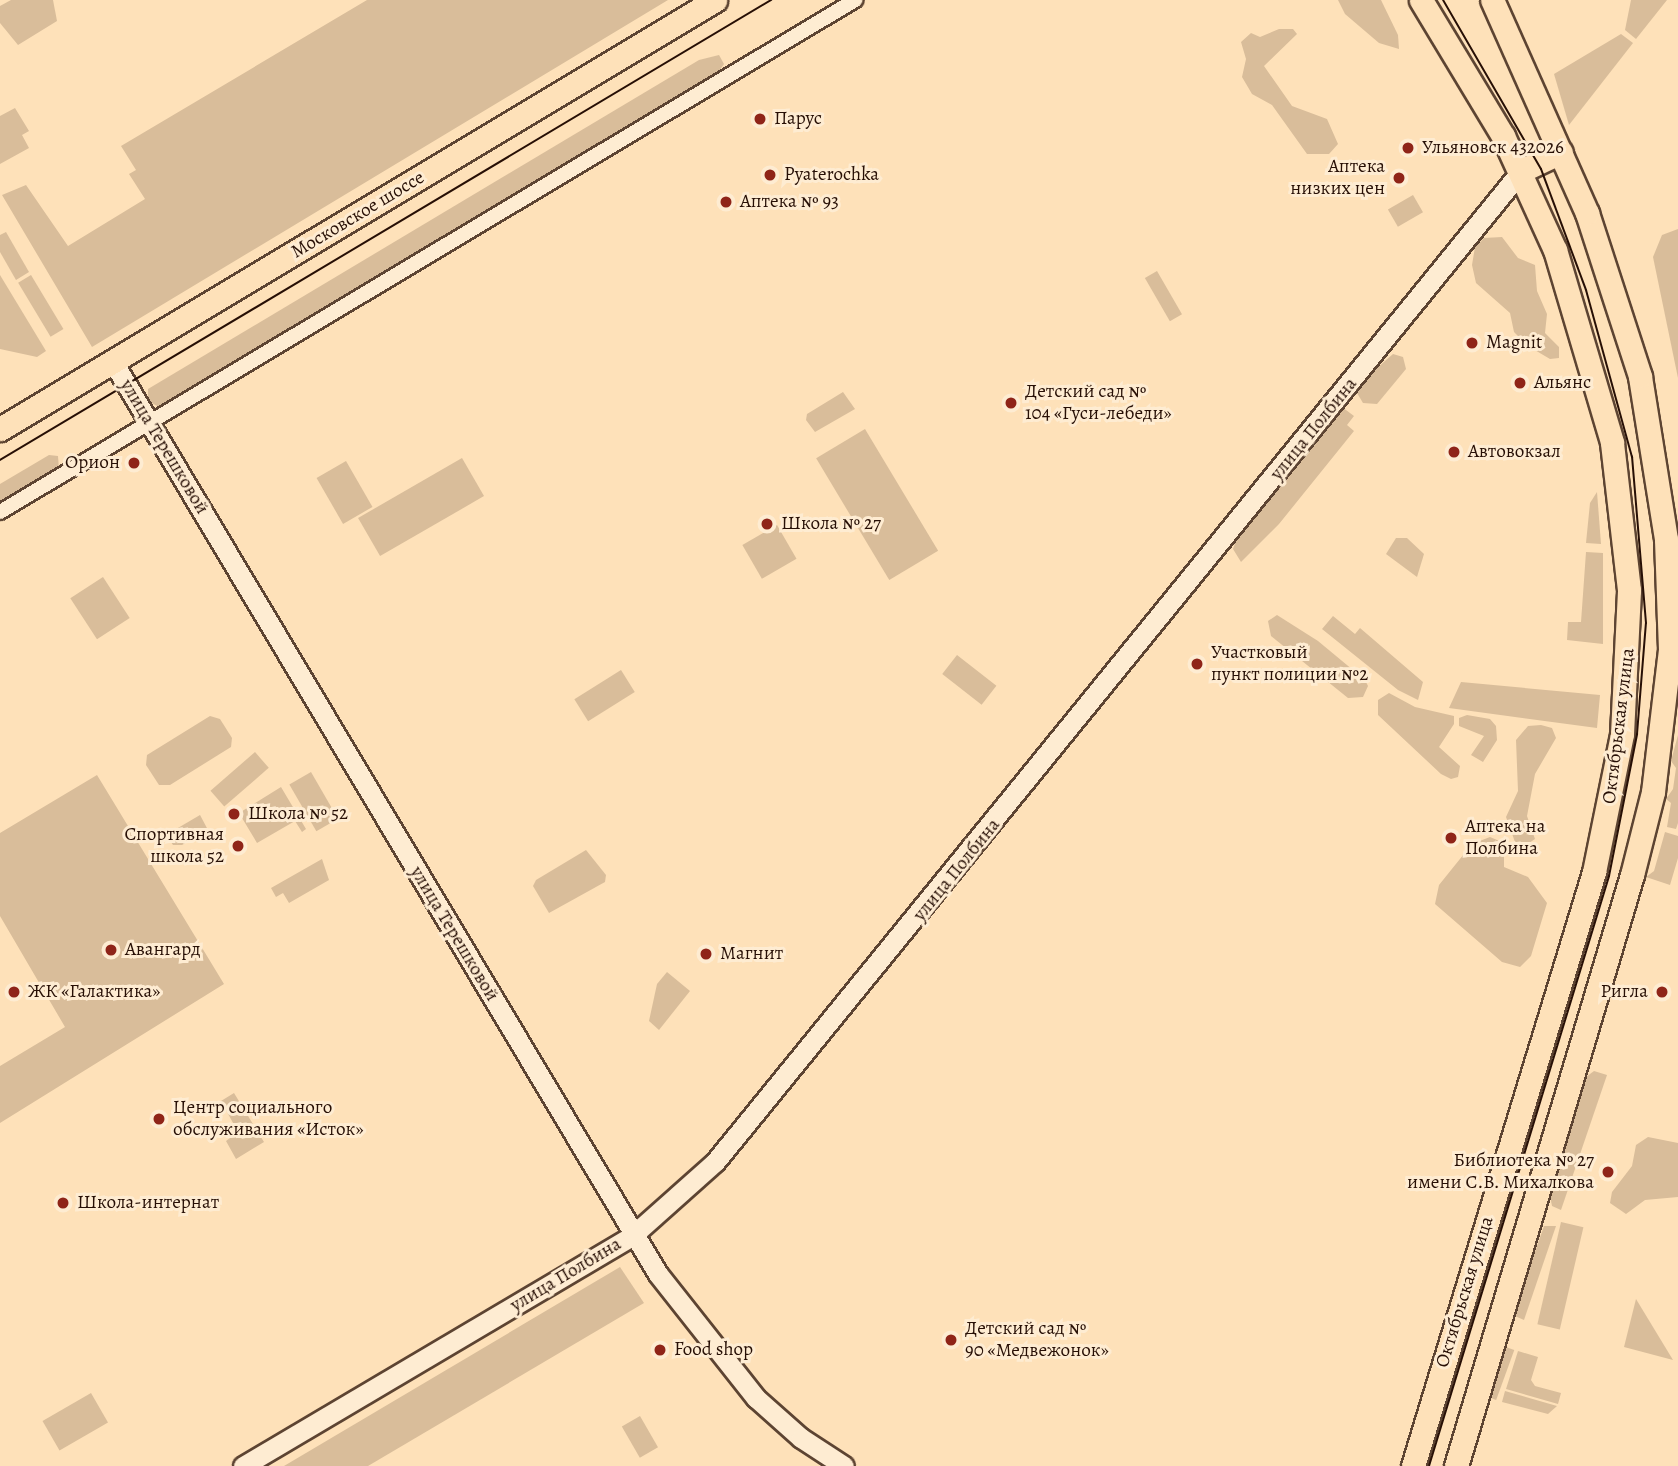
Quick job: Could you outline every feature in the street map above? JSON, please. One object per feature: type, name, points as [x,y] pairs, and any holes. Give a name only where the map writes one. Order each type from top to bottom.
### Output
[{"type":"main road","name":"Московское шоссе","points":[[0,429],[715,0]]},
{"type":"main road","name":"Октябрьская улица","points":[[1413,1466],[1594,872],[1618,764],[1629,664],[1629,590],[1612,442],[1563,272],[1521,171],[1421,0]]},
{"type":"main road","name":"Октябрьская улица","points":[[1456,1466],[1635,863],[1653,792],[1670,649],[1667,539],[1640,376],[1602,254],[1561,152],[1492,0]]},
{"type":"main road","name":"улица Полбина","points":[[1521,171],[1561,152]]},
{"type":"street","points":[[0,512],[855,0]]},
{"type":"street","name":"улица Полбина","points":[[243,1466],[633,1235],[749,1126],[1521,171]]},
{"type":"street","name":"улица Терешковой","points":[[113,362],[633,1235],[702,1333],[756,1398],[801,1438],[844,1466]]},
{"type":"shaded area","points":[[11,0],[53,0],[57,21],[18,45],[0,23],[0,6]]},
{"type":"shaded area","points":[[367,0],[668,0],[92,347],[2,195],[26,185],[68,246],[145,199],[129,174],[136,170],[121,146]]},
{"type":"shaded area","points":[[1338,0],[1381,0],[1398,35],[1399,49],[1379,43],[1345,14]]},
{"type":"shaded area","points":[[1631,0],[1667,0],[1636,39],[1625,30]]},
{"type":"shaded area","points":[[1279,29],[1293,29],[1297,34],[1264,66],[1292,106],[1327,119],[1338,144],[1329,154],[1307,154],[1272,105],[1252,94],[1242,77],[1246,59],[1241,42],[1251,33],[1260,37]]},
{"type":"shaded area","points":[[1621,34],[1633,43],[1569,125],[1554,74]]},
{"type":"shaded area","points":[[719,55],[724,64],[717,74],[161,408],[148,401],[148,389],[699,60]]},
{"type":"shaded area","points":[[15,108],[29,131],[22,135],[29,148],[0,164],[0,116]]},
{"type":"shaded area","points":[[1413,195],[1423,212],[1398,227],[1388,210]]},
{"type":"shaded area","points":[[1678,229],[1678,378],[1653,257],[1662,235]]},
{"type":"shaded area","points":[[6,232],[29,272],[16,280],[0,252],[0,235]]},
{"type":"shaded area","points":[[1502,237],[1518,258],[1535,265],[1537,291],[1547,314],[1545,333],[1559,347],[1559,358],[1550,359],[1528,346],[1514,332],[1510,313],[1476,283],[1472,265],[1475,247],[1484,238]]},
{"type":"shaded area","points":[[1157,271],[1182,314],[1170,321],[1145,278]]},
{"type":"shaded area","points":[[0,275],[46,351],[37,357],[0,349]]},
{"type":"shaded area","points":[[31,275],[63,329],[51,337],[18,283]]},
{"type":"shaded area","points":[[1393,354],[1403,357],[1406,369],[1377,404],[1363,403],[1357,393],[1361,382]]},
{"type":"shaded area","points":[[843,392],[855,409],[815,432],[806,420],[807,414]]},
{"type":"shaded area","points":[[1342,407],[1354,416],[1347,425],[1354,431],[1279,524],[1241,562],[1233,549],[1237,538]]},
{"type":"shaded area","points":[[865,429],[938,551],[889,580],[816,458]]},
{"type":"shaded area","points":[[49,455],[58,456],[59,470],[0,505],[0,484]]},
{"type":"shaded area","points":[[462,458],[484,496],[380,556],[358,518]]},
{"type":"shaded area","points":[[346,461],[372,507],[343,524],[317,478]]},
{"type":"shaded area","points":[[1597,492],[1601,544],[1586,543],[1590,503]]},
{"type":"shaded area","points":[[777,525],[796,559],[762,579],[742,545]]},
{"type":"shaded area","points":[[1396,538],[1407,538],[1424,554],[1417,577],[1386,554]]},
{"type":"shaded area","points":[[1586,552],[1603,553],[1603,644],[1567,640],[1568,622],[1581,622]]},
{"type":"shaded area","points":[[103,577],[130,618],[97,639],[70,598]]},
{"type":"shaded area","points":[[1277,615],[1318,641],[1365,680],[1368,686],[1363,697],[1348,698],[1271,636],[1268,621]]},
{"type":"shaded area","points":[[1333,616],[1355,634],[1360,628],[1423,682],[1418,700],[1398,690],[1322,629]]},
{"type":"shaded area","points":[[957,655],[996,686],[982,705],[942,674]]},
{"type":"shaded area","points":[[621,670],[635,692],[588,721],[574,699]]},
{"type":"shaded area","points":[[1461,682],[1600,695],[1597,728],[1449,708]]},
{"type":"shaded area","points":[[1389,693],[1415,707],[1454,716],[1454,724],[1439,747],[1460,766],[1458,777],[1451,779],[1441,774],[1378,715],[1378,700]]},
{"type":"shaded area","points":[[1467,715],[1490,719],[1496,726],[1497,740],[1483,762],[1471,755],[1484,736],[1459,726],[1459,718]]},
{"type":"shaded area","points":[[210,716],[220,719],[232,738],[231,747],[170,785],[159,785],[146,765],[147,755]]},
{"type":"shaded area","points":[[1528,726],[1552,728],[1556,738],[1535,774],[1527,816],[1535,839],[1523,847],[1515,842],[1506,817],[1518,791],[1516,740]]},
{"type":"shaded area","points":[[1678,735],[1676,829],[1667,827],[1671,803],[1666,799],[1673,789],[1676,768],[1671,761]]},
{"type":"shaded area","points":[[255,752],[269,768],[224,807],[210,791]]},
{"type":"shaded area","points":[[311,772],[338,819],[316,831],[289,784]]},
{"type":"shaded area","name":"Авангард","points":[[97,775],[224,984],[0,1123],[0,1066],[65,1027],[0,916],[0,833]]},
{"type":"shaded area","points":[[281,787],[306,829],[302,832],[295,821],[257,843],[239,813]]},
{"type":"shaded area","points":[[200,815],[208,830],[182,845],[173,845],[166,835]]},
{"type":"shaded area","points":[[1665,832],[1678,836],[1678,858],[1670,885],[1646,877],[1654,871]]},
{"type":"shaded area","points":[[1490,837],[1504,843],[1504,867],[1528,877],[1547,903],[1531,956],[1520,967],[1502,962],[1435,904],[1439,885],[1472,844]]},
{"type":"shaded area","points":[[586,850],[606,875],[605,882],[549,913],[533,886],[536,880]]},
{"type":"shaded area","points":[[322,859],[329,880],[289,903],[283,893],[276,897],[271,888]]},
{"type":"shaded area","points":[[667,972],[690,991],[659,1030],[649,1021],[657,984]]},
{"type":"shaded area","points":[[1594,1071],[1607,1075],[1561,1210],[1552,1206],[1550,1196],[1586,1077]]},
{"type":"shaded area","points":[[234,1093],[264,1142],[236,1159],[226,1141],[238,1132],[221,1101]]},
{"type":"shaded area","points":[[1648,1137],[1678,1143],[1678,1197],[1645,1200],[1626,1214],[1610,1203],[1612,1192],[1632,1166],[1636,1145]]},
{"type":"shaded area","points":[[1561,1222],[1583,1227],[1560,1329],[1537,1324]]},
{"type":"shaded area","points":[[1544,1226],[1556,1226],[1524,1320],[1515,1316],[1515,1309]]},
{"type":"shaded area","points":[[620,1267],[644,1303],[368,1466],[284,1466]]},
{"type":"shaded area","points":[[1636,1299],[1673,1360],[1624,1347]]},
{"type":"shaded area","points":[[1503,1346],[1514,1350],[1496,1400],[1485,1396]]},
{"type":"shaded area","points":[[1518,1351],[1538,1357],[1531,1380],[1535,1386],[1561,1393],[1558,1404],[1506,1389]]},
{"type":"shaded area","points":[[1505,1391],[1557,1406],[1548,1414],[1502,1402]]},
{"type":"shaded area","points":[[91,1393],[108,1422],[60,1450],[43,1421]]},
{"type":"shaded area","points":[[640,1416],[658,1447],[640,1458],[622,1426]]},
{"type":"tram line","points":[[0,460],[771,0]]},
{"type":"tram line","points":[[1429,1466],[1609,876],[1637,734],[1646,623],[1632,457],[1586,290],[1541,169],[1443,0]]},
{"type":"place","name":"Парус","points":[[760,119]]},
{"type":"place","name":"Ульяновск 432026","points":[[1408,148]]},
{"type":"place","name":"Pyaterochka","points":[[770,175]]},
{"type":"place","name":"Аптека низких цен","points":[[1399,178]]},
{"type":"place","name":"Аптека № 93","points":[[726,202]]},
{"type":"place","name":"Magnit","points":[[1472,343]]},
{"type":"place","name":"Альянс","points":[[1520,383]]},
{"type":"place","name":"Детский сад № 104 «Гуси-лебеди»","points":[[1011,403]]},
{"type":"place","name":"Автовокзал","points":[[1454,452]]},
{"type":"place","name":"Орион","points":[[134,463]]},
{"type":"place","name":"Школа № 27","points":[[767,524]]},
{"type":"place","name":"Участковый пункт полиции №2","points":[[1197,664]]},
{"type":"place","name":"Школа № 52","points":[[234,814]]},
{"type":"place","name":"Аптека на Полбина","points":[[1451,838]]},
{"type":"place","name":"Спортивная школа 52","points":[[238,846]]},
{"type":"place","name":"Авангард","points":[[111,950]]},
{"type":"place","name":"Магнит","points":[[706,954]]},
{"type":"place","name":"ЖК «Галактика»","points":[[14,992]]},
{"type":"place","name":"Ригла","points":[[1662,992]]},
{"type":"place","name":"Центр социального обслуживания «Исток»","points":[[159,1119]]},
{"type":"place","name":"Библиотека № 27 имени С.В. Михалкова","points":[[1608,1172]]},
{"type":"place","name":"Школа-интернат","points":[[63,1203]]},
{"type":"place","name":"Детский сад № 90 «Медвежонок»","points":[[951,1340]]},
{"type":"place","name":"Food shop","points":[[660,1350]]}]
